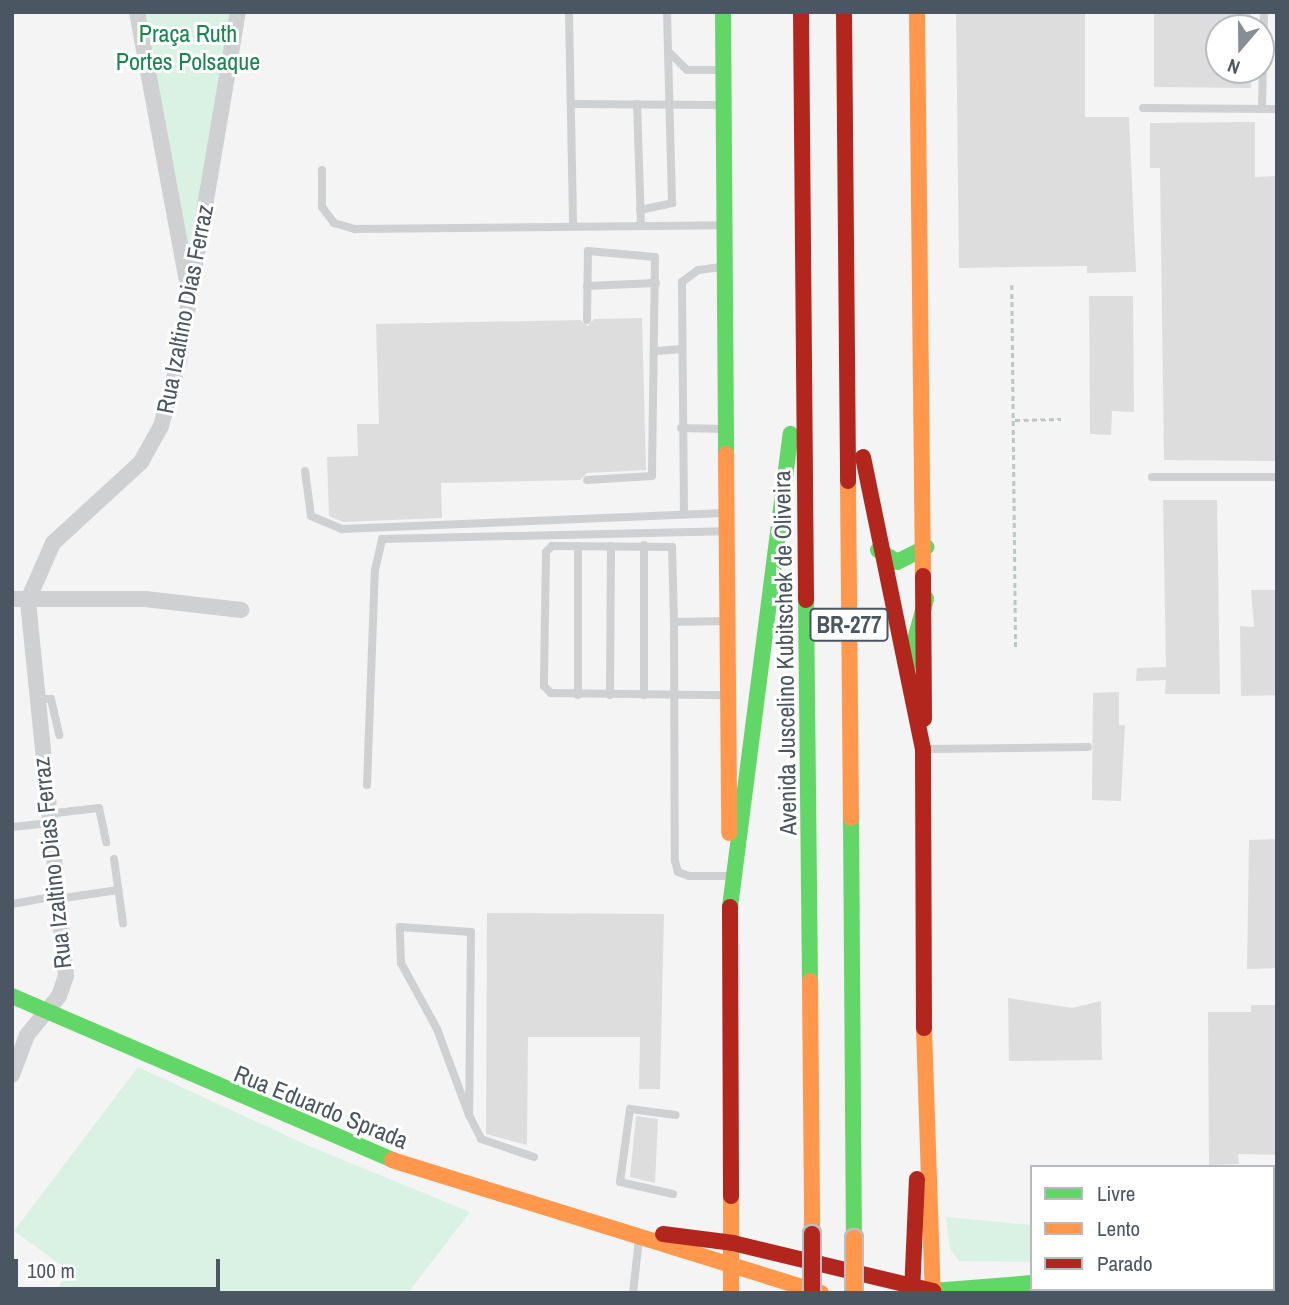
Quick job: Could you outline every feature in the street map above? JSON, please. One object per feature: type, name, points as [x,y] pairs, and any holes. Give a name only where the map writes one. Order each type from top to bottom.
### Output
[{"type":"main road","points":[[723,12],[734,1189],[731,1293]]},
{"type":"main road","name":"Avenida Juscelino Kubitschek de Oliveira","points":[[801,12],[812,1293]]},
{"type":"main road","points":[[917,12],[926,547],[923,749],[924,1098],[933,1292]]},
{"type":"main road","points":[[844,18],[860,428],[878,550],[923,749]]},
{"type":"main road","name":"BR-277","points":[[844,18],[854,1293]]},
{"type":"main road","points":[[730,907],[804,327]]},
{"type":"main road","points":[[878,550],[897,562],[926,547]]},
{"type":"main road","points":[[907,669],[926,599]]},
{"type":"main road","name":"Rua Eduardo Sprada","points":[[12,996],[352,1148],[624,1229],[732,1269],[821,1293]]},
{"type":"main road","points":[[912,1290],[924,1098]]},
{"type":"main road","points":[[683,1237],[712,1224],[734,1189]]},
{"type":"main road","name":"Rua Eduardo Sprada","points":[[624,1229],[733,1243],[912,1290],[933,1292],[1030,1283]]},
{"type":"street","points":[[137,12],[190,300]]},
{"type":"street","name":"Rua Izaltino Dias Ferraz","points":[[12,1074],[27,1035],[47,1011],[66,976],[20,600],[52,543],[152,445],[167,409],[190,300],[238,12]]},
{"type":"street","points":[[20,600],[145,599],[241,610]]},
{"type":"lane","points":[[569,12],[573,226]]},
{"type":"lane","points":[[640,210],[672,203],[667,12]]},
{"type":"lane","points":[[1262,108],[1264,12]]},
{"type":"lane","points":[[668,51],[687,71],[723,70]]},
{"type":"lane","points":[[571,104],[723,105]]},
{"type":"lane","points":[[637,104],[641,225]]},
{"type":"lane","points":[[1143,108],[1277,108]]},
{"type":"lane","points":[[322,170],[322,207],[334,223],[355,229],[724,225]]},
{"type":"lane","points":[[587,320],[587,251],[648,253],[654,257],[657,351],[652,476],[587,482]]},
{"type":"lane","points":[[684,514],[681,428],[682,282],[698,270],[725,267]]},
{"type":"lane","points":[[587,286],[656,283]]},
{"type":"lane","points":[[657,351],[681,349]]},
{"type":"lane","points":[[681,428],[726,429]]},
{"type":"lane","points":[[305,471],[311,516],[342,529],[727,513]]},
{"type":"lane","points":[[1152,477],[1277,477]]},
{"type":"lane","points":[[368,785],[376,551],[382,539],[727,531]]},
{"type":"lane","points":[[644,545],[644,695]]},
{"type":"lane","points":[[728,695],[675,695],[578,695],[551,693],[544,685],[544,563],[552,547],[644,545],[673,550],[675,695],[678,872],[730,876]]},
{"type":"lane","points":[[578,546],[578,695]]},
{"type":"lane","points":[[610,695],[611,546]]},
{"type":"lane","points":[[674,622],[728,621]]},
{"type":"lane","points":[[34,699],[51,699],[59,735]]},
{"type":"lane","points":[[923,749],[1088,747]]},
{"type":"lane","points":[[12,827],[99,808],[106,842]]},
{"type":"lane","points":[[114,859],[122,923]]},
{"type":"lane","points":[[12,904],[118,890]]},
{"type":"lane","points":[[469,1115],[471,932],[402,925],[401,963],[437,1029],[469,1115],[481,1139],[534,1157]]},
{"type":"lane","points":[[673,1194],[620,1182],[630,1109],[676,1115]]},
{"type":"lane","points":[[633,1293],[640,1236]]},
{"type":"path","points":[[1012,285],[1016,649]]},
{"type":"path","points":[[1014,421],[1061,419]]},
{"type":"green space","name":"Praça Ruth Portes Polsaque","points":[[144,12],[230,12],[190,258]]},
{"type":"green space","points":[[138,1067],[309,1146],[470,1212],[408,1293],[55,1293],[68,1270],[14,1231]]},
{"type":"green space","points":[[946,1217],[1030,1225],[1030,1262],[959,1261],[950,1249]]},
{"type":"building","points":[[956,12],[1085,12],[1085,117],[1129,117],[1136,272],[1087,273],[1087,266],[959,268]]},
{"type":"building","points":[[1154,12],[1251,12],[1205,14],[1205,84],[1251,84],[1251,88],[1154,87]]},
{"type":"building","points":[[1255,122],[1255,177],[1277,176],[1277,461],[1164,460],[1160,168],[1150,168],[1150,123]]},
{"type":"building","points":[[1089,296],[1133,296],[1134,412],[1112,411],[1111,435],[1090,434]]},
{"type":"building","points":[[642,318],[646,470],[587,473],[580,480],[441,483],[442,518],[343,522],[329,516],[327,457],[358,456],[357,424],[379,424],[376,324],[580,320],[588,326],[594,319]]},
{"type":"building","points":[[1163,500],[1217,500],[1220,694],[1165,694],[1166,680],[1136,681],[1137,668],[1166,667]]},
{"type":"building","points":[[1251,590],[1277,590],[1277,695],[1241,696],[1240,626],[1254,627]]},
{"type":"building","points":[[1119,692],[1119,725],[1125,725],[1121,801],[1092,800],[1093,693]]},
{"type":"building","points":[[1277,839],[1277,968],[1247,969],[1249,840]]},
{"type":"building","points":[[487,913],[664,914],[660,1089],[639,1089],[640,1037],[528,1037],[527,1145],[486,1134]]},
{"type":"building","points":[[1008,998],[1072,1008],[1101,1001],[1102,1060],[1009,1061]]},
{"type":"building","points":[[1251,1005],[1277,1005],[1277,1155],[1238,1154],[1239,1164],[1209,1165],[1208,1012],[1251,1012]]},
{"type":"building","points":[[636,1116],[658,1119],[655,1183],[630,1177]]},
{"type":"traffic: fast","points":[[723,12],[726,454]]},
{"type":"traffic: fast","points":[[730,907],[791,434]]},
{"type":"traffic: fast","points":[[878,550],[897,562],[926,547]]},
{"type":"traffic: fast","points":[[907,669],[926,599]]},
{"type":"traffic: fast","points":[[806,600],[810,981]]},
{"type":"traffic: fast","points":[[851,818],[854,1238]]},
{"type":"traffic: fast","points":[[12,996],[392,1160]]},
{"type":"traffic: fast","points":[[933,1291],[1030,1283]]},
{"type":"traffic: slow","points":[[917,12],[923,576]]},
{"type":"traffic: slow","points":[[726,454],[729,833]]},
{"type":"traffic: slow","points":[[848,481],[851,818]]},
{"type":"traffic: slow","points":[[810,981],[812,1234]]},
{"type":"traffic: slow","points":[[924,1028],[933,1293]]},
{"type":"traffic: slow","points":[[392,1160],[821,1293]]},
{"type":"traffic: slow","points":[[731,1196],[731,1293]]},
{"type":"traffic: slow","points":[[854,1238],[854,1293]]},
{"type":"traffic: jam","points":[[801,12],[806,600]]},
{"type":"traffic: jam","points":[[844,12],[848,481]]},
{"type":"traffic: jam","points":[[863,457],[923,749]]},
{"type":"traffic: jam","points":[[923,576],[924,719]]},
{"type":"traffic: jam","points":[[923,749],[924,1028]]},
{"type":"traffic: jam","points":[[730,907],[731,1196]]},
{"type":"traffic: jam","points":[[912,1293],[917,1179]]},
{"type":"traffic: jam","points":[[663,1234],[733,1243],[933,1291]]},
{"type":"traffic: jam","points":[[812,1234],[812,1293]]},
{"type":"traffic: jam","points":[[1131,1293],[1137,1291]]},
{"type":"traffic: jam","points":[[1185,1291],[1192,1293]]}]
